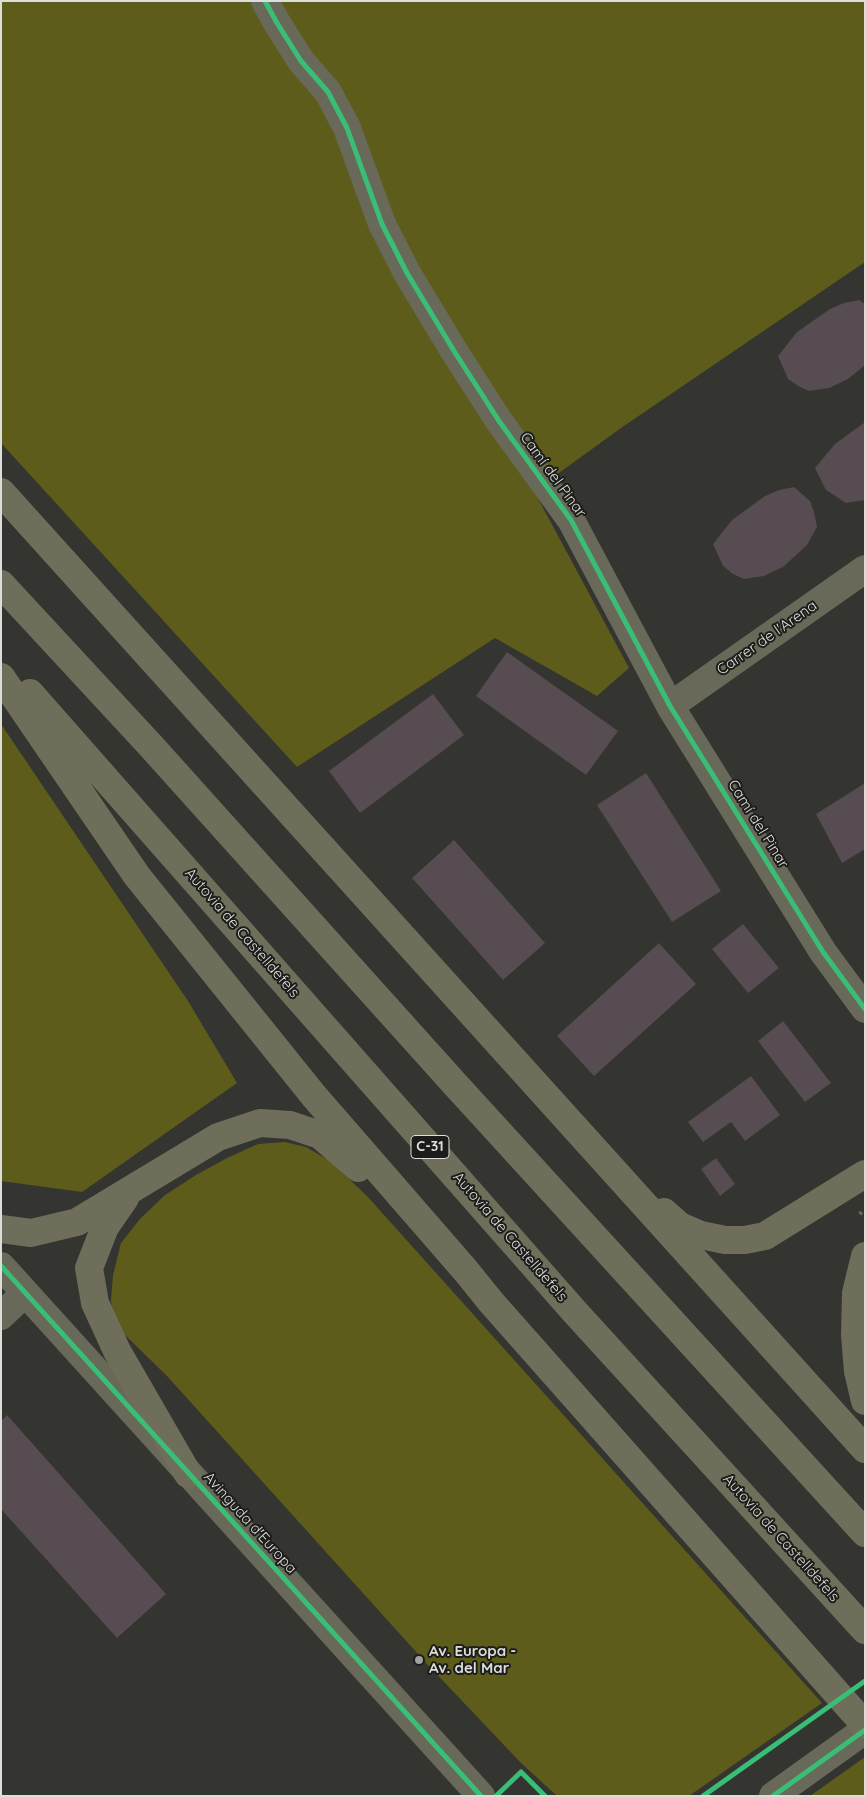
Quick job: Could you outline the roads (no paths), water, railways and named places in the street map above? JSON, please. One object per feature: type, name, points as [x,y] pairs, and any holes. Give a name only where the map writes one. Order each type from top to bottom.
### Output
[{"type":"highway","points":[[1,492],[865,1449]]},
{"type":"highway","points":[[1,584],[151,746],[453,1082],[865,1533]]},
{"type":"highway","name":"Autovia de Castelldefels","points":[[1,660],[574,1311],[865,1630]]},
{"type":"highway","points":[[1,677],[137,876],[314,1096],[492,1302],[865,1725]]},
{"type":"highway","points":[[1,1229],[30,1233],[77,1222],[218,1137],[260,1123],[290,1125],[320,1135],[361,1170],[399,1211],[466,1271]]},
{"type":"highway","points":[[608,1164],[680,1226],[701,1235],[725,1240],[745,1240],[765,1236],[865,1174]]},
{"type":"highway","points":[[128,1192],[105,1227],[89,1268],[94,1303],[116,1351],[188,1474]]},
{"type":"highway","points":[[865,1256],[856,1293],[855,1335],[858,1370],[865,1401]]},
{"type":"street","name":"Camí del Pinar","points":[[265,1],[301,61],[328,92],[347,128],[382,224],[407,273],[499,421],[572,520],[670,706],[823,952],[865,1009]]},
{"type":"street","name":"Carrer de l'Arena","points":[[670,706],[865,569]]},
{"type":"street","name":"Avinguda d'Europa","points":[[1,1266],[480,1796]]},
{"type":"street","points":[[1,1316],[25,1293]]},
{"type":"street","points":[[774,1796],[854,1738]]},
{"type":"place","name":"Av. Europa - Av. del Mar","points":[[419,1660]]}]
